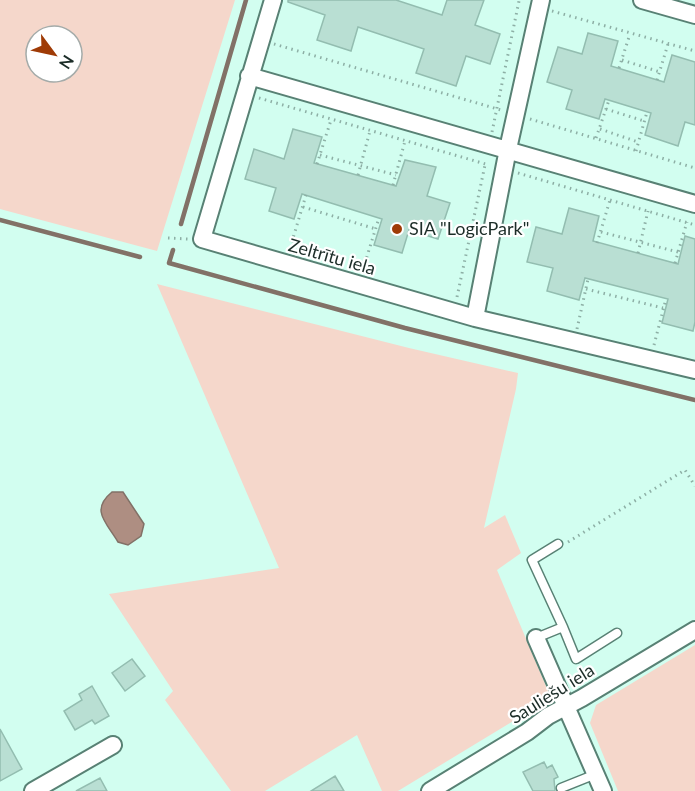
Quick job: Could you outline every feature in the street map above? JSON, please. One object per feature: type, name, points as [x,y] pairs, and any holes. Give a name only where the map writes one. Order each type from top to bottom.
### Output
[{"type":"street","points":[[202,239],[254,77],[273,0]]},
{"type":"street","points":[[642,0],[695,15]]},
{"type":"street","points":[[475,318],[508,149],[540,4]]},
{"type":"street","points":[[254,77],[695,204]]},
{"type":"street","name":"Zeltrītu iela","points":[[202,239],[475,318],[695,370]]},
{"type":"street","name":"Sauliešu iela","points":[[430,791],[527,732],[548,716],[695,630]]},
{"type":"street","points":[[536,638],[603,791]]},
{"type":"street","points":[[33,791],[113,745]]},
{"type":"lane","points":[[558,544],[532,560],[576,659],[617,633]]},
{"type":"lane","points":[[536,638],[563,627]]},
{"type":"lane","points":[[561,788],[596,774]]},
{"type":"path","points":[[517,0],[540,4],[630,34],[695,51]]},
{"type":"path","points":[[619,68],[630,34]]},
{"type":"path","points":[[270,42],[695,168]]},
{"type":"path","points":[[657,80],[668,44]]},
{"type":"path","points":[[622,60],[660,72]]},
{"type":"path","points":[[254,77],[254,96],[695,225]]},
{"type":"path","points":[[596,138],[609,100]]},
{"type":"path","points":[[606,109],[644,121]]},
{"type":"path","points":[[636,151],[647,112]]},
{"type":"path","points":[[317,164],[331,120]]},
{"type":"path","points":[[600,129],[638,142]]},
{"type":"path","points":[[358,175],[370,131]]},
{"type":"path","points":[[393,185],[405,141]]},
{"type":"path","points":[[320,155],[396,175]]},
{"type":"path","points":[[287,255],[306,195]]},
{"type":"path","points":[[597,243],[610,200]]},
{"type":"path","points":[[303,207],[376,229]]},
{"type":"path","points":[[638,253],[648,211]]},
{"type":"path","points":[[361,277],[379,218]]},
{"type":"path","points":[[675,263],[687,222]]},
{"type":"path","points":[[601,232],[678,252]]},
{"type":"path","points":[[168,238],[202,239]]},
{"type":"path","points":[[576,333],[588,279]]},
{"type":"path","points":[[586,290],[663,308]]},
{"type":"path","points":[[654,345],[666,299]]},
{"type":"path","points":[[558,544],[570,542],[685,470],[695,486]]},
{"type":"shaded area","points":[[0,0],[235,0],[157,251],[0,209]]},
{"type":"shaded area","points":[[157,284],[409,348],[518,373],[484,528],[505,515],[521,553],[497,570],[551,698],[398,791],[382,791],[357,735],[265,791],[231,791],[165,700],[173,691],[109,594],[279,568]]},
{"type":"shaded area","points":[[112,492],[123,492],[144,524],[141,536],[128,545],[118,542],[102,516],[102,505],[105,498]]},
{"type":"shaded area","points":[[695,645],[695,791],[618,791],[590,723],[596,705]]},
{"type":"building","points":[[288,0],[396,0],[442,15],[447,0],[484,0],[475,25],[500,34],[490,64],[466,56],[456,86],[416,73],[424,49],[358,27],[351,51],[317,40],[325,15],[288,2]]},
{"type":"building","points":[[588,33],[618,41],[611,66],[664,82],[672,55],[695,62],[695,125],[685,122],[678,146],[645,135],[651,113],[605,99],[599,119],[566,109],[572,90],[547,82],[558,47],[582,54]]},
{"type":"building","points":[[293,129],[322,137],[314,163],[396,186],[405,160],[436,167],[427,196],[450,203],[438,239],[409,230],[402,253],[374,245],[382,219],[302,194],[294,219],[269,211],[276,188],[245,179],[254,149],[284,159]]},
{"type":"building","points":[[569,208],[599,216],[593,241],[678,264],[685,236],[695,239],[695,322],[693,331],[662,323],[668,299],[585,278],[579,300],[547,291],[553,268],[527,262],[536,227],[562,234]]},
{"type":"building","points":[[132,659],[145,676],[125,691],[112,673]]},
{"type":"building","points":[[92,686],[109,716],[95,724],[92,720],[75,730],[64,711],[82,700],[79,694]]},
{"type":"building","points":[[0,729],[22,769],[0,781]]},
{"type":"building","points":[[544,762],[547,768],[552,765],[558,777],[554,779],[555,791],[533,791],[523,772]]},
{"type":"building","points":[[335,776],[344,791],[311,791]]},
{"type":"building","points":[[100,778],[107,791],[76,791]]},
{"type":"waterway","points":[[181,224],[246,0]]},
{"type":"waterway","points":[[0,220],[140,257]]},
{"type":"waterway","points":[[173,250],[169,263],[405,328],[695,400]]},
{"type":"place","name":"SIA \"LogicPark\"","points":[[397,229]]}]
